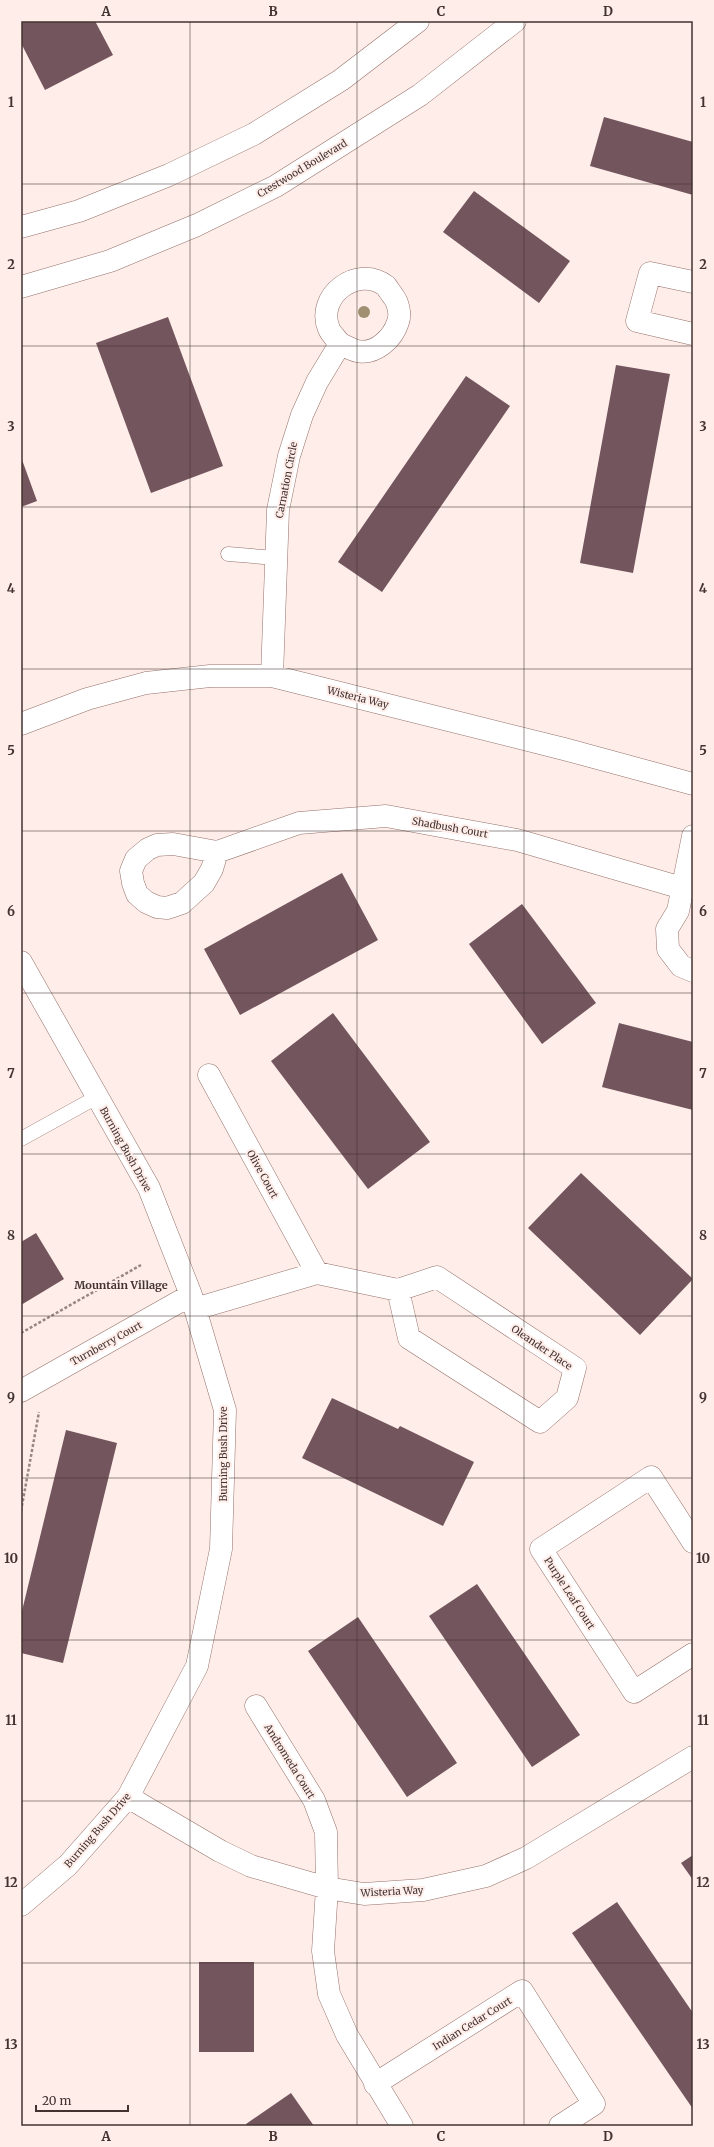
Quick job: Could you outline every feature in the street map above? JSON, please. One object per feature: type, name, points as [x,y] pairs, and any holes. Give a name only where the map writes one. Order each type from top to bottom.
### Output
[{"type":"street","points":[[21,227],[79,211],[169,175],[254,134],[342,80],[418,21]]},
{"type":"street","name":"Crestwood Boulevard","points":[[21,287],[110,261],[197,225],[276,186],[420,95],[515,21]]},
{"type":"street","points":[[693,282],[650,273],[637,321],[693,334]]},
{"type":"street","name":"Carnation Circle","points":[[272,676],[278,510],[289,456],[302,416],[317,382],[340,344]]},
{"type":"street","name":"Wisteria Way","points":[[21,724],[87,699],[146,683],[210,676],[272,676],[564,749],[693,784]]},
{"type":"street","name":"Shadbush Court","points":[[217,852],[299,823],[386,816],[517,840],[684,901]]},
{"type":"street","points":[[693,836],[684,901],[667,928],[668,949],[681,966],[693,971]]},
{"type":"street","name":"Burning Bush Drive","points":[[21,962],[149,1188],[193,1302],[225,1410],[221,1548],[197,1666],[128,1797],[68,1865],[21,1905]]},
{"type":"street","name":"Olive Court","points":[[209,1075],[317,1273]]},
{"type":"street","points":[[193,1302],[317,1273],[398,1290]]},
{"type":"street","name":"Oleander Place","points":[[437,1277],[575,1368],[567,1398],[540,1422],[409,1338],[398,1290],[437,1277]]},
{"type":"street","name":"Turnberry Court","points":[[21,1391],[193,1302]]},
{"type":"street","name":"Purple Leaf Court","points":[[693,1542],[651,1477],[541,1549],[634,1692],[693,1654]]},
{"type":"street","name":"Andromeda Court","points":[[256,1706],[314,1800],[326,1832],[327,1888]]},
{"type":"street","name":"Wisteria Way","points":[[128,1797],[220,1851],[251,1866],[327,1888],[364,1894],[423,1890],[486,1876],[526,1858],[693,1757]]},
{"type":"street","points":[[327,1888],[322,1951],[329,1994],[347,2035],[375,2084],[402,2126]]},
{"type":"street","name":"Indian Cedar Court","points":[[375,2084],[522,1991],[594,2104],[560,2126]]},
{"type":"lane","points":[[228,554],[276,558]]},
{"type":"lane","points":[[21,1140],[97,1097]]},
{"type":"path","points":[[21,1333],[141,1265]]},
{"type":"path","points":[[21,1511],[40,1404]]},
{"type":"building","points":[[21,21],[95,21],[113,55],[45,90],[21,43]]},
{"type":"building","points":[[604,117],[693,142],[693,195],[590,166]]},
{"type":"building","points":[[474,191],[570,261],[539,303],[443,232]]},
{"type":"building","points":[[168,317],[223,466],[151,493],[96,343]]},
{"type":"building","points":[[616,365],[670,374],[633,573],[580,563]]},
{"type":"building","points":[[466,376],[510,406],[382,592],[338,562]]},
{"type":"building","points":[[21,457],[37,501],[21,507]]},
{"type":"building","points":[[342,873],[378,940],[240,1015],[204,949]]},
{"type":"building","points":[[522,904],[596,1003],[542,1044],[469,944]]},
{"type":"building","points":[[333,1013],[430,1142],[368,1189],[271,1061]]},
{"type":"building","points":[[619,1023],[693,1042],[693,1110],[602,1087]]},
{"type":"building","points":[[581,1173],[693,1279],[640,1335],[528,1228]]},
{"type":"building","points":[[36,1233],[64,1279],[21,1305],[21,1242]]},
{"type":"building","points":[[332,1398],[398,1429],[400,1426],[474,1462],[443,1526],[302,1458]]},
{"type":"building","points":[[66,1430],[117,1443],[63,1663],[21,1653],[21,1615]]},
{"type":"building","points":[[477,1584],[580,1735],[532,1767],[429,1616]]},
{"type":"building","points":[[358,1617],[457,1763],[407,1797],[308,1651]]},
{"type":"building","points":[[693,1855],[693,1880],[681,1863]]},
{"type":"building","points":[[617,1902],[693,2013],[693,2109],[572,1933]]},
{"type":"building","points":[[199,1962],[254,1962],[254,2052],[199,2052]]},
{"type":"building","points":[[291,2093],[314,2126],[247,2126],[246,2124]]},
{"type":"district","name":"Mountain Village","points":[[121,1285]]}]
